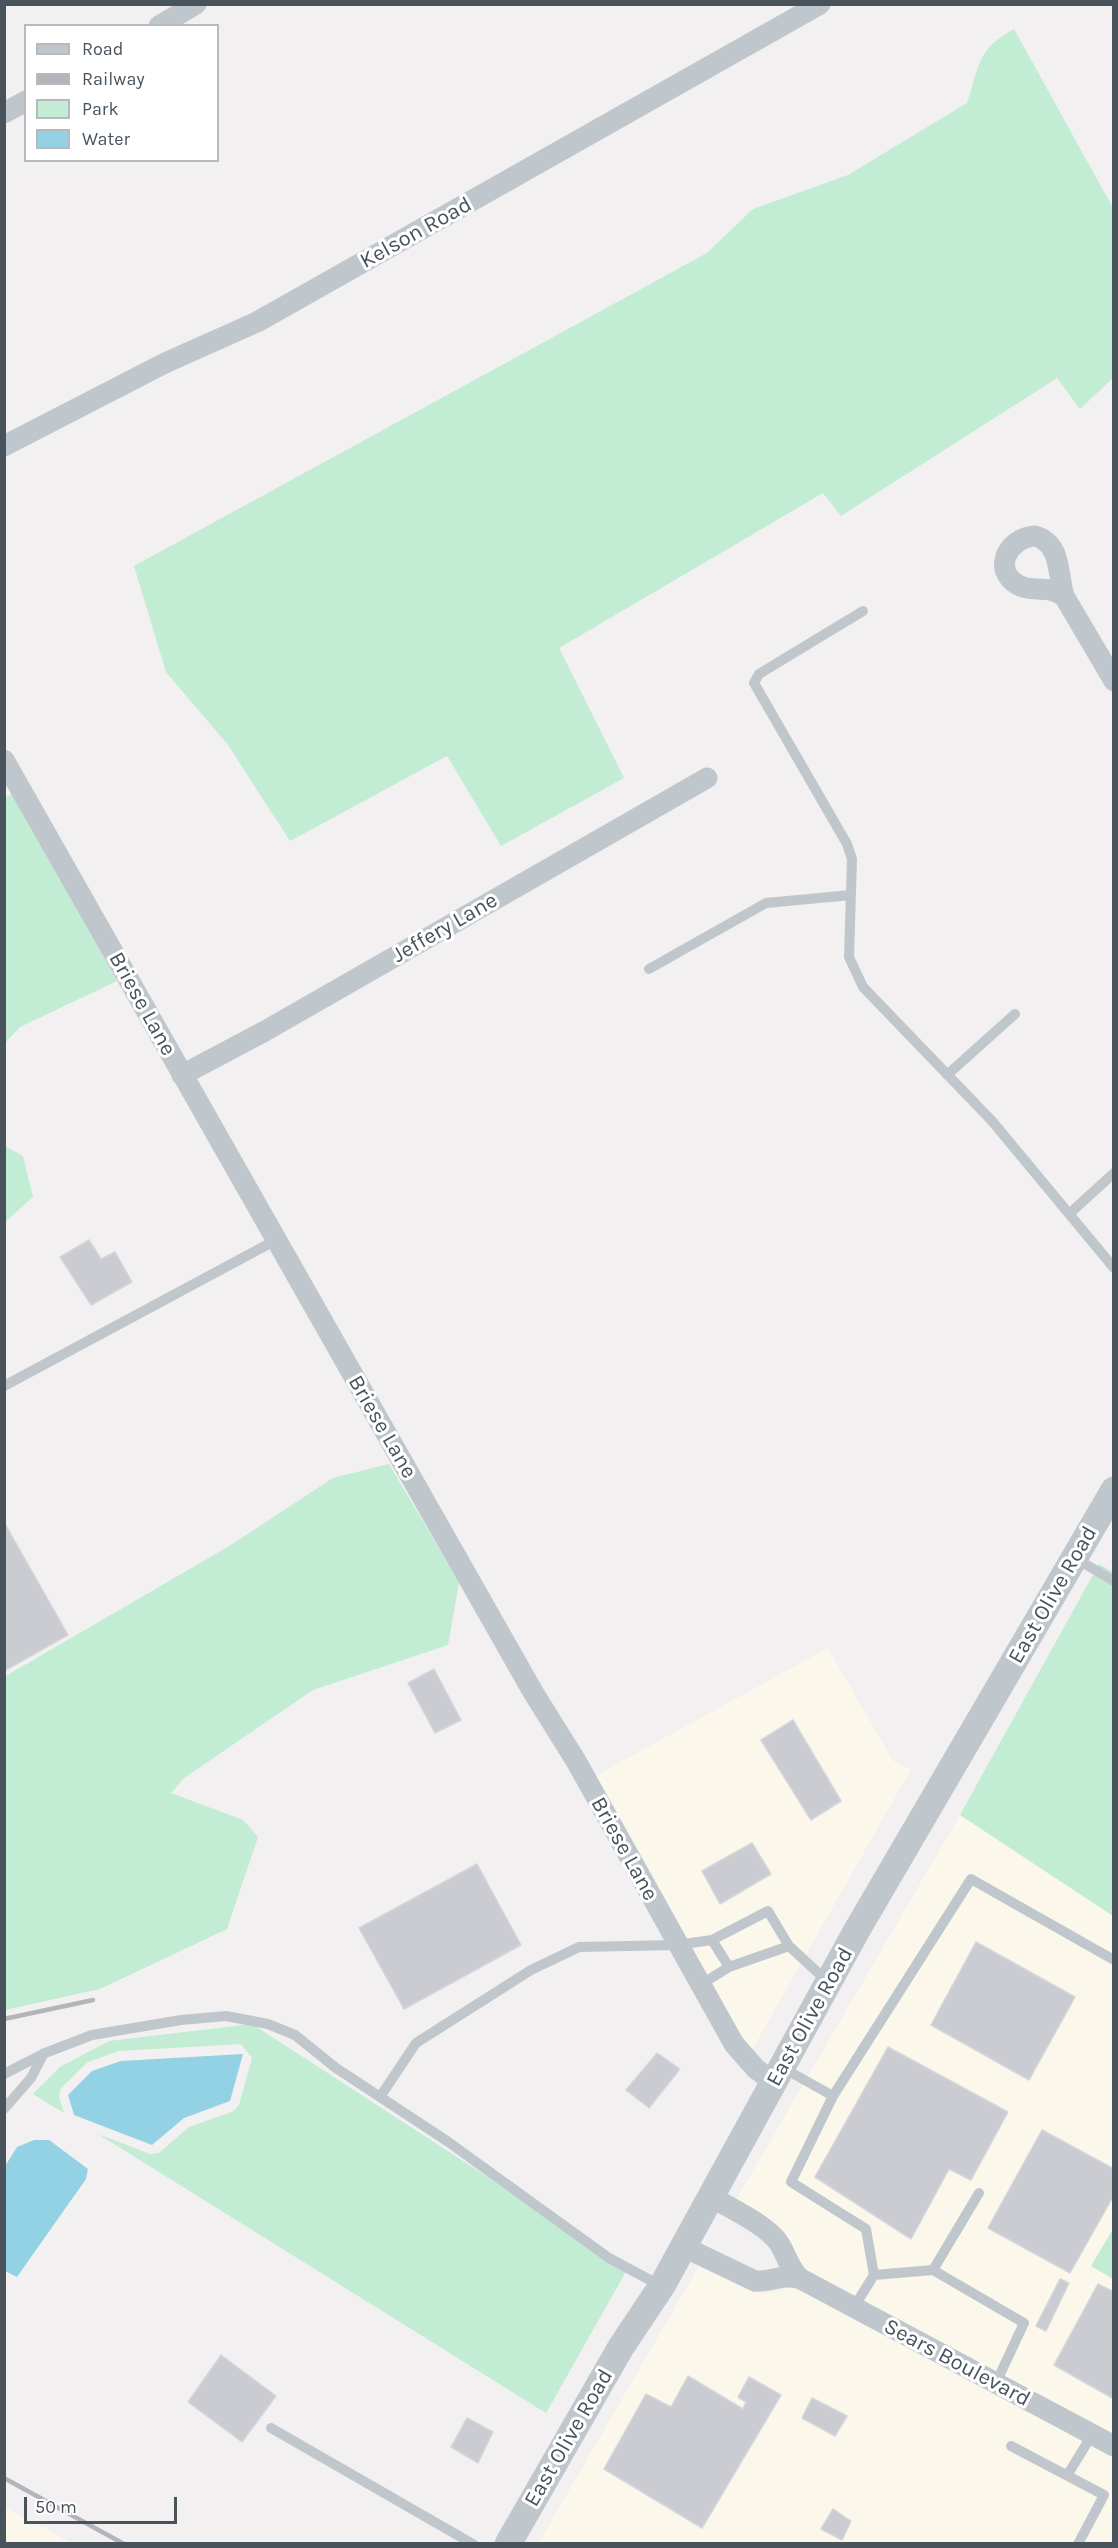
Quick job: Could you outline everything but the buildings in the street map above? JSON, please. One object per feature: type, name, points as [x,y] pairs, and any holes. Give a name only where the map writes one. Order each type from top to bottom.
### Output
[{"type":"street","points":[[162,24],[196,4]]},
{"type":"street","name":"Kelson Road","points":[[4,446],[165,363],[257,322],[820,4]]},
{"type":"street","points":[[4,112],[24,102]]},
{"type":"street","points":[[1064,596],[1097,658],[1113,681]]},
{"type":"street","name":"Briese Lane","points":[[4,760],[533,1692],[576,1761],[700,1985],[739,2051],[756,2069],[778,2075]]},
{"type":"street","name":"Jeffery Lane","points":[[182,1075],[296,1013],[707,778]]},
{"type":"street","name":"East Olive Road","points":[[507,2544],[621,2347],[662,2286],[829,1982],[1113,1490]]},
{"type":"street","name":"Sears Boulevard","points":[[712,2197],[772,2235],[781,2246],[792,2271],[801,2279],[1113,2446]]},
{"type":"street","points":[[684,2247],[756,2282],[766,2282],[790,2275],[801,2279]]},
{"type":"lane","points":[[862,611],[759,674],[754,683],[847,844],[852,859],[849,957],[854,973],[863,987],[992,1121],[1113,1268]]},
{"type":"lane","points":[[648,969],[766,903],[851,895]]},
{"type":"lane","points":[[947,1074],[1016,1014]]},
{"type":"lane","points":[[1069,1214],[1113,1173]]},
{"type":"lane","points":[[4,1386],[276,1240]]},
{"type":"lane","points":[[1074,1558],[1113,1581]]},
{"type":"lane","points":[[854,2307],[874,2275],[866,2229],[791,2182],[832,2096],[970,1879],[1113,1960]]},
{"type":"lane","points":[[380,2097],[416,2043],[531,1971],[579,1947],[677,1945],[712,1940],[748,1928],[768,1911],[789,1946],[829,1982]]},
{"type":"lane","points":[[712,1940],[729,1967]]},
{"type":"lane","points":[[700,1985],[729,1967],[763,1951],[789,1946]]},
{"type":"lane","points":[[4,2074],[45,2053],[92,2035],[181,2020],[226,2016],[268,2024],[295,2035],[336,2068],[483,2166],[574,2235],[609,2258],[662,2286]]},
{"type":"lane","points":[[4,2109],[32,2078],[45,2053]]},
{"type":"lane","points":[[778,2075],[832,2096]]},
{"type":"lane","points":[[933,2270],[979,2193]]},
{"type":"lane","points":[[874,2275],[933,2270],[1024,2323],[996,2383]]},
{"type":"lane","points":[[271,2428],[473,2544]]},
{"type":"lane","points":[[1068,2474],[1092,2435]]},
{"type":"lane","points":[[1011,2446],[1104,2495],[1078,2544]]},
{"type":"shaded area","points":[[828,1648],[893,1761],[911,1769],[752,2050],[743,2039],[595,1776]]},
{"type":"shaded area","points":[[960,1815],[1113,1916],[1113,2229],[1091,2266],[1113,2279],[1113,2434],[805,2269],[780,2228],[736,2200]]},
{"type":"shaded area","points":[[699,2266],[752,2292],[771,2293],[791,2287],[797,2289],[1113,2458],[1113,2543],[538,2544]]},
{"type":"shaded area","points":[[5,2507],[72,2543],[5,2543]]},
{"type":"green space","points":[[1014,29],[1113,208],[1113,378],[1080,409],[1057,378],[841,516],[823,493],[559,648],[624,778],[501,846],[447,756],[290,841],[228,745],[166,672],[134,566],[707,253],[753,209],[848,175],[967,103],[978,68],[986,52],[992,44]]},
{"type":"green space","points":[[12,794],[117,981],[20,1027],[5,1043],[4,798]]},
{"type":"green space","points":[[5,1146],[23,1156],[33,1197],[5,1222]]},
{"type":"green space","points":[[389,1464],[459,1582],[448,1645],[313,1690],[184,1778],[171,1793],[243,1820],[258,1837],[227,1929],[100,1989],[5,2010],[4,1677],[231,1545],[333,1478]]},
{"type":"green space","points":[[1099,1564],[1113,1572],[1113,1916],[960,1815]]},
{"type":"green space","points":[[252,2024],[628,2268],[546,2413],[98,2134],[150,2154],[159,2153],[189,2127],[234,2111],[239,2105],[252,2058],[241,2044],[119,2051],[88,2062],[61,2088],[59,2097],[64,2113],[33,2094],[60,2067],[109,2041]]},
{"type":"green space","points":[[1113,2229],[1113,2279],[1091,2266]]},
{"type":"water","points":[[243,2054],[230,2101],[184,2118],[152,2145],[74,2115],[68,2095],[92,2071],[121,2061]]},
{"type":"water","points":[[34,2140],[49,2140],[88,2169],[86,2179],[17,2277],[5,2271],[5,2166],[17,2147]]},
{"type":"railway","points":[[4,2019],[93,2000]]},
{"type":"railway","points":[[4,2478],[124,2544]]}]
